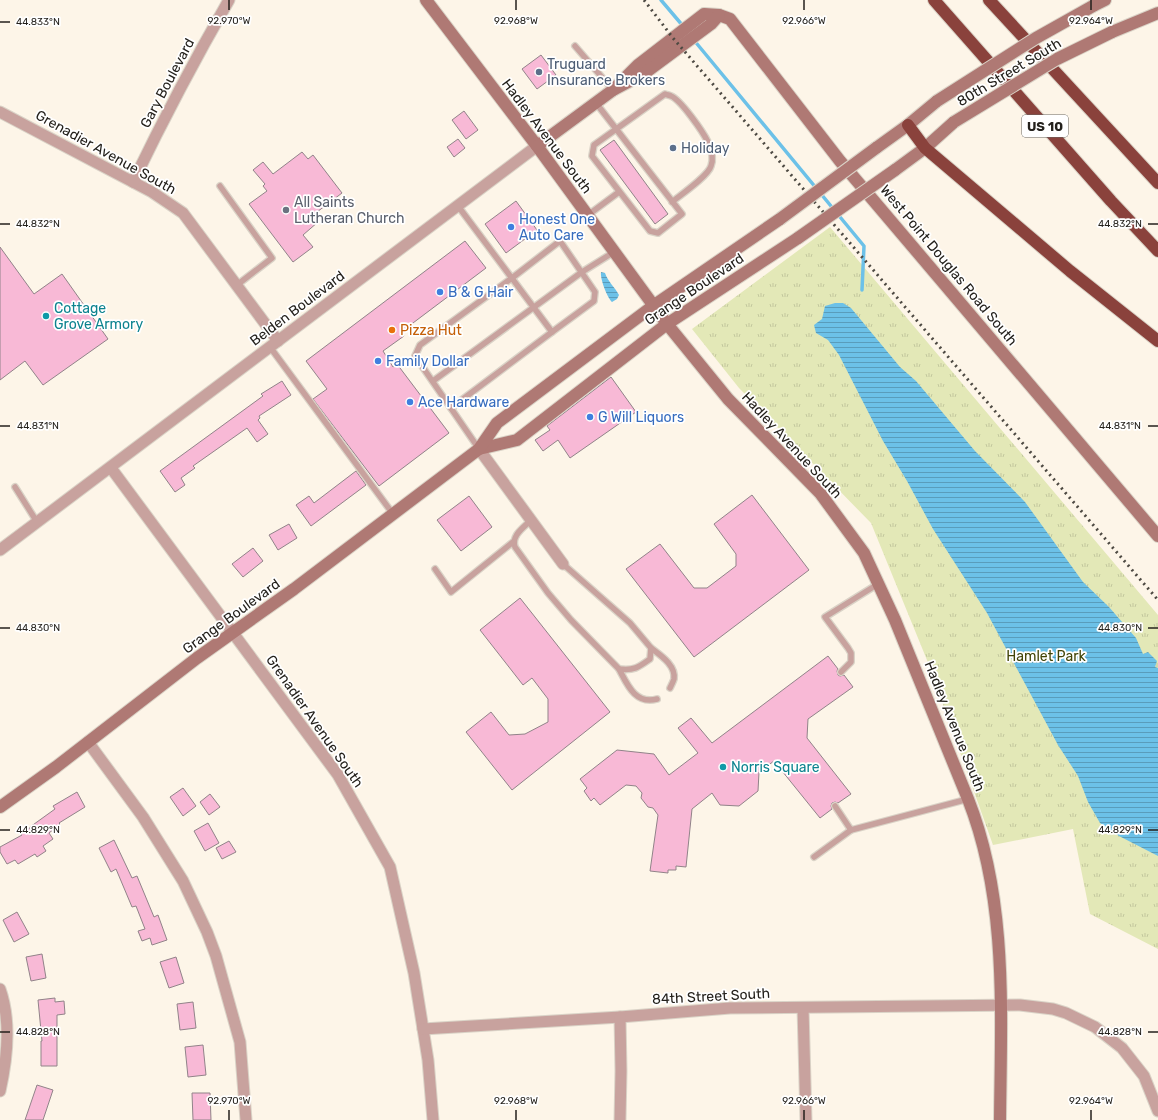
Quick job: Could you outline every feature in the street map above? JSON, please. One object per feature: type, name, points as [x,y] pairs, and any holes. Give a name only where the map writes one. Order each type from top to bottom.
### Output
[{"type":"highway","name":"US 10","points":[[934,0],[1111,201],[1158,252]]},
{"type":"highway","name":"US 10","points":[[990,0],[1158,183]]},
{"type":"highway","points":[[908,125],[925,148],[1070,270],[1158,341]]},
{"type":"street","name":"Gary Boulevard","points":[[133,182],[159,128],[229,0]]},
{"type":"street","name":"Hadley Avenue South","points":[[426,0],[537,146],[667,324],[728,399],[820,493],[864,553],[895,620],[968,798],[988,864],[996,915],[1001,1006],[1000,1120]]},
{"type":"street","name":"80th Street South","points":[[908,125],[937,101],[1036,38],[1105,0]]},
{"type":"street","name":"80th Street South","points":[[925,148],[954,122],[1057,59],[1112,32],[1158,13]]},
{"type":"street","name":"Belden Boulevard","points":[[0,550],[596,103],[613,90],[638,65],[704,14],[719,15]]},
{"type":"street","name":"West Point Douglas Road South","points":[[719,15],[730,19],[840,161],[1158,536]]},
{"type":"street","name":"Grenadier Avenue South","points":[[0,112],[152,192],[183,212],[237,285],[274,344]]},
{"type":"street","name":"Grange Boulevard","points":[[0,807],[88,742],[197,658],[294,589],[478,449],[497,423],[653,306],[780,219],[908,125]]},
{"type":"street","name":"Grange Boulevard","points":[[478,449],[517,440],[667,324],[798,238],[925,148]]},
{"type":"street","points":[[478,449],[563,564]]},
{"type":"street","name":"Grenadier Avenue South","points":[[111,468],[338,775],[390,867],[414,973],[428,1060],[433,1120]]},
{"type":"street","points":[[88,742],[143,817],[183,881],[207,932],[216,956],[240,1042],[246,1120]]},
{"type":"street","points":[[0,989],[4,1001],[6,1019],[5,1069],[0,1091]]},
{"type":"street","name":"84th Street South","points":[[423,1029],[620,1017],[730,1008],[1020,1006],[1053,1009],[1066,1013],[1095,1027],[1122,1048],[1144,1076],[1158,1112]]},
{"type":"street","points":[[803,1008],[806,1120]]},
{"type":"street","points":[[620,1017],[620,1120]]},
{"type":"lane","points":[[575,46],[613,90]]},
{"type":"lane","points":[[596,103],[617,129],[672,202],[682,214],[658,233],[650,231],[592,156],[594,145],[617,129],[665,94],[672,96],[682,106],[708,143],[712,159],[711,166],[707,173],[672,202]]},
{"type":"lane","points":[[220,186],[272,258],[237,285]]},
{"type":"lane","points":[[588,216],[619,192]]},
{"type":"lane","points":[[458,206],[552,332]]},
{"type":"lane","points":[[451,408],[594,301],[595,292],[560,241],[420,345],[415,356],[478,449]]},
{"type":"lane","points":[[433,381],[582,272],[614,252]]},
{"type":"lane","points":[[274,344],[393,514]]},
{"type":"lane","points":[[15,487],[37,522]]},
{"type":"lane","points":[[435,569],[451,592],[513,542],[514,538],[530,521]]},
{"type":"lane","points":[[513,542],[548,593],[571,620],[619,669],[629,687],[635,694],[650,701],[656,699]]},
{"type":"lane","points":[[563,564],[630,623],[650,648],[668,662],[674,671],[674,679],[670,688]]},
{"type":"lane","points":[[842,672],[851,662],[851,654],[825,618],[878,584]]},
{"type":"lane","points":[[619,669],[629,670],[638,668],[650,658],[650,648]]},
{"type":"lane","points":[[814,857],[851,830],[968,798]]},
{"type":"lane","points":[[835,806],[851,830]]},
{"type":"green space","name":"Hamlet Park","points":[[830,227],[1158,615],[1158,949],[1090,914],[1073,829],[993,845],[929,665],[871,523],[739,388],[692,329]]},
{"type":"water","points":[[601,272],[605,273],[619,295],[617,299],[612,302],[604,288]]},
{"type":"water","points":[[835,303],[843,303],[851,308],[900,367],[916,381],[975,451],[1025,502],[1083,582],[1109,607],[1136,638],[1143,654],[1148,652],[1157,661],[1155,667],[1158,668],[1158,856],[1119,836],[1100,823],[1088,802],[1078,776],[1058,745],[987,613],[933,529],[883,441],[839,355],[828,340],[816,333],[814,325],[822,319],[825,306]]},
{"type":"building","name":"Truguard Insurance Brokers","points":[[541,55],[556,75],[537,89],[522,69]]},
{"type":"building","points":[[464,111],[478,130],[466,139],[452,120]]},
{"type":"building","points":[[458,139],[465,148],[454,157],[447,147]]},
{"type":"building","points":[[614,140],[668,214],[655,224],[600,150]]},
{"type":"building","name":"All Saints Lutheran Church","points":[[302,152],[308,159],[313,155],[342,193],[313,215],[318,222],[303,235],[313,247],[293,262],[249,204],[267,191],[263,186],[265,184],[253,170],[263,162],[273,174]]},
{"type":"building","name":"Honest One Auto Care","points":[[516,201],[537,230],[506,253],[485,224]]},
{"type":"building","points":[[465,241],[486,268],[401,332],[404,336],[383,351],[393,367],[397,364],[449,433],[379,486],[313,399],[327,389],[306,361]]},
{"type":"building","name":"Cottage Grove Armory","points":[[0,247],[34,294],[62,274],[108,339],[43,385],[25,361],[0,380]]},
{"type":"building","name":"G Will Liquors","points":[[611,377],[636,412],[570,458],[558,440],[543,451],[535,440],[550,430],[547,426]]},
{"type":"building","points":[[282,381],[291,395],[259,416],[260,418],[258,420],[268,434],[257,442],[247,428],[193,466],[195,468],[181,478],[185,485],[175,492],[160,471],[263,396],[261,394]]},
{"type":"building","points":[[356,471],[366,485],[311,526],[296,505],[309,496],[314,503]]},
{"type":"building","points":[[752,495],[809,570],[694,657],[626,569],[660,544],[694,588],[707,588],[736,566],[736,554],[714,524]]},
{"type":"building","points":[[469,496],[492,527],[461,551],[437,520]]},
{"type":"building","points":[[289,524],[297,538],[278,550],[269,535]]},
{"type":"building","points":[[253,548],[263,561],[243,577],[232,564]]},
{"type":"building","points":[[520,598],[610,712],[512,790],[466,732],[491,712],[509,735],[525,734],[548,722],[548,699],[532,678],[523,685],[480,630]]},
{"type":"building","name":"Norris Square","points":[[828,656],[838,669],[838,675],[844,675],[853,687],[808,719],[807,738],[851,794],[838,803],[832,803],[832,809],[820,818],[774,761],[759,772],[758,791],[739,806],[720,805],[712,793],[692,809],[686,867],[676,866],[676,870],[668,870],[668,873],[650,871],[658,815],[653,808],[648,807],[641,798],[642,793],[636,786],[626,785],[600,805],[594,798],[591,801],[584,791],[587,788],[580,779],[617,750],[654,754],[669,775],[698,753],[678,728],[691,718],[712,743]]},
{"type":"building","points":[[183,788],[196,806],[183,816],[170,797]]},
{"type":"building","points":[[77,792],[85,807],[59,823],[60,824],[49,833],[53,839],[43,846],[46,851],[37,857],[35,854],[18,864],[15,860],[7,864],[0,852],[0,847],[22,835],[21,834],[55,809],[53,806]]},
{"type":"building","points":[[210,794],[220,807],[209,815],[200,802]]},
{"type":"building","points":[[208,823],[219,843],[205,851],[194,831]]},
{"type":"building","points":[[114,840],[132,878],[137,876],[154,917],[158,915],[167,940],[152,945],[150,938],[142,941],[138,931],[145,929],[136,906],[132,907],[116,869],[111,872],[99,848]]},
{"type":"building","points":[[229,841],[236,852],[222,859],[216,848]]},
{"type":"building","points":[[17,912],[29,934],[14,942],[3,920]]},
{"type":"building","points":[[42,954],[46,978],[31,981],[26,957]]},
{"type":"building","points":[[176,957],[184,983],[169,988],[160,962]]},
{"type":"building","points":[[55,998],[55,1002],[64,1001],[65,1014],[57,1015],[57,1066],[41,1066],[42,1041],[38,1000]]},
{"type":"building","points":[[193,1002],[196,1028],[180,1030],[177,1004]]},
{"type":"building","points":[[203,1045],[206,1075],[188,1077],[185,1047]]},
{"type":"building","points":[[37,1085],[53,1090],[43,1120],[25,1120]]},
{"type":"building","points":[[192,1093],[210,1093],[211,1120],[193,1120]]},
{"type":"waterway","points":[[661,0],[683,26]]},
{"type":"waterway","points":[[693,39],[864,246],[862,290]]},
{"type":"railway","points":[[644,0],[673,38],[1158,600]]},
{"type":"place","name":"Truguard Insurance Brokers","points":[[539,72]]},
{"type":"place","name":"Holiday","points":[[673,148]]},
{"type":"place","name":"All Saints Lutheran Church","points":[[286,210]]},
{"type":"place","name":"Honest One Auto Care","points":[[511,227]]},
{"type":"place","name":"B & G Hair","points":[[440,292]]},
{"type":"place","name":"Cottage Grove Armory","points":[[46,316]]},
{"type":"place","name":"Pizza Hut","points":[[392,330]]},
{"type":"place","name":"Family Dollar","points":[[378,361]]},
{"type":"place","name":"Ace Hardware","points":[[410,402]]},
{"type":"place","name":"G Will Liquors","points":[[590,417]]},
{"type":"place","name":"Norris Square","points":[[723,767]]}]
